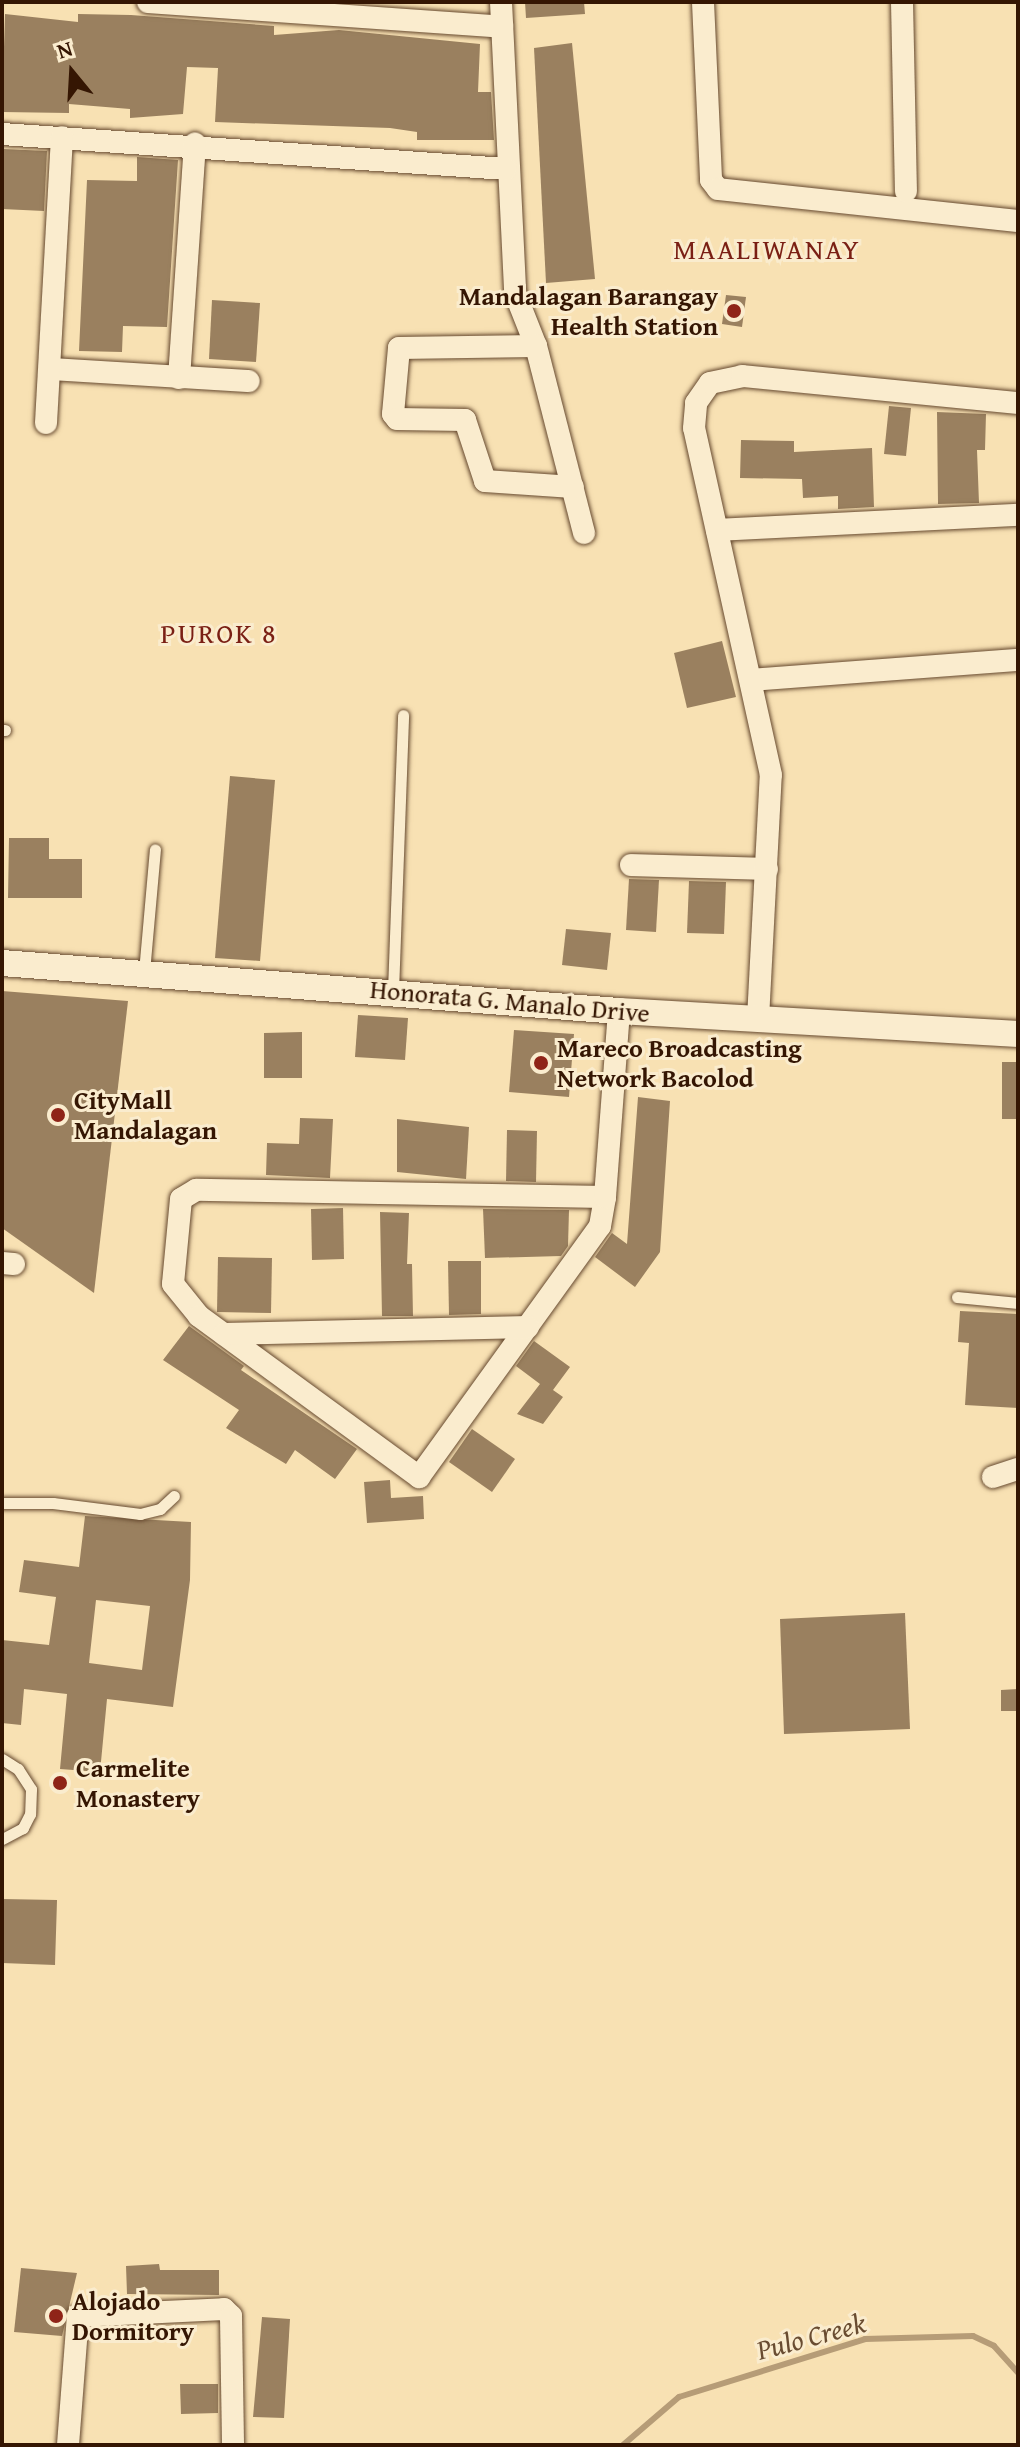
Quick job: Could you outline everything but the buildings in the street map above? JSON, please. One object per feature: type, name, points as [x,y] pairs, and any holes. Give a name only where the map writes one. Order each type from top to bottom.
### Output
[{"type":"street","points":[[148,2],[502,27]]},
{"type":"street","points":[[501,2],[506,169],[515,293],[536,346],[584,533]]},
{"type":"street","points":[[703,2],[711,180],[718,189],[1018,221]]},
{"type":"street","points":[[902,2],[906,191]]},
{"type":"street","points":[[2,134],[195,144],[506,169]]},
{"type":"street","points":[[46,423],[62,137]]},
{"type":"street","points":[[179,378],[195,144]]},
{"type":"street","points":[[536,346],[399,348],[393,414],[397,419],[465,420],[485,481],[573,487]]},
{"type":"street","points":[[50,369],[249,381]]},
{"type":"street","points":[[758,1019],[772,791],[693,412],[701,392],[717,379],[742,376],[1018,403]]},
{"type":"street","points":[[717,530],[1018,515]]},
{"type":"street","points":[[751,680],[1018,660]]},
{"type":"street","points":[[631,865],[767,869]]},
{"type":"street","name":"Honorata G. Manalo Drive","points":[[2,963],[393,991],[619,1011],[1018,1034]]},
{"type":"street","points":[[605,1197],[191,1191],[181,1199],[173,1284],[186,1305],[419,1477],[600,1226],[605,1197],[619,1011]]},
{"type":"street","points":[[224,1334],[528,1327]]},
{"type":"street","points":[[993,1477],[1018,1469]]},
{"type":"street","points":[[68,2445],[78,2316],[224,2309],[231,2316],[233,2445]]},
{"type":"lane","points":[[393,991],[403,715]]},
{"type":"lane","points":[[144,972],[155,849]]},
{"type":"lane","points":[[957,1297],[1018,1303]]},
{"type":"lane","points":[[2,1503],[53,1503],[140,1514],[160,1509],[174,1496]]},
{"type":"lane","points":[[2,1759],[18,1769],[31,1789],[30,1814],[23,1828],[2,1839]]},
{"type":"waterway","name":"Pulo Creek","points":[[623,2445],[679,2397],[865,2339],[973,2336],[994,2346],[1018,2373]]},
{"type":"place","name":"Mandalagan Barangay Health Station","points":[[734,311]]},
{"type":"place","name":"Mareco Broadcasting Network Bacolod","points":[[541,1063]]},
{"type":"place","name":"CityMall Mandalagan","points":[[58,1115]]},
{"type":"place","name":"Carmelite Monastery","points":[[60,1783]]},
{"type":"place","name":"Alojado Dormitory","points":[[56,2316]]},
{"type":"district","name":"MAALIWANAY","points":[[767,249]]},
{"type":"district","name":"PUROK 8","points":[[219,633]]}]
